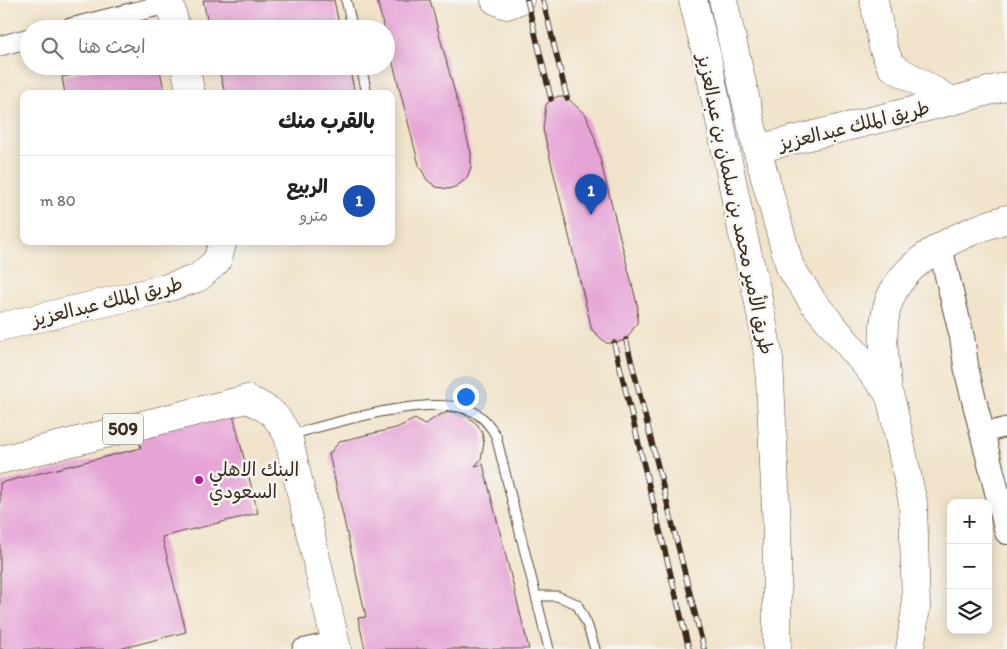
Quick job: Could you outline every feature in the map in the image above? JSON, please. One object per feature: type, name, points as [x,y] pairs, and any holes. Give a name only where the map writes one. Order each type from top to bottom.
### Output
[{"type":"main road","points":[[495,0],[507,5],[520,0]]},
{"type":"main road","name":"طريق الأمير محمد بن سلمان بن عبدالعزيز","points":[[692,0],[707,57],[769,359],[777,530],[777,649]]},
{"type":"main road","name":"طريق الأمير محمد بن سلمان بن عبدالعزيز","points":[[723,0],[757,149],[790,267],[813,302],[888,392],[913,503],[916,607],[910,649]]},
{"type":"main road","name":"طريق الملك عبدالعزيز","points":[[874,0],[883,47],[891,66],[952,101]]},
{"type":"main road","points":[[186,75],[190,90]]},
{"type":"main road","name":"طريق الملك عبدالعزيز","points":[[757,149],[1007,86]]},
{"type":"main road","points":[[888,392],[884,344],[885,324],[889,302],[897,284],[908,271],[940,247],[980,228],[1007,219]]},
{"type":"main road","name":"طريق الملك عبدالعزيز","points":[[0,327],[163,289],[198,278],[217,261],[222,245]]},
{"type":"main road","name":"509","points":[[0,460],[247,399],[266,408],[278,418],[288,436]]},
{"type":"main road","points":[[288,436],[336,645]]},
{"type":"street","points":[[119,20],[171,11]]},
{"type":"street","points":[[0,46],[20,40]]},
{"type":"street","points":[[940,247],[962,336],[967,372],[1007,532]]},
{"type":"street","points":[[983,432],[1007,426]]},
{"type":"street","points":[[302,649],[336,645]]},
{"type":"lane","points":[[346,0],[351,20]]},
{"type":"lane","points":[[363,75],[366,90]]},
{"type":"lane","points":[[288,436],[387,411],[438,404],[464,408],[479,415],[486,421],[496,436],[549,649]]},
{"type":"lane","points":[[536,596],[557,596],[577,604],[587,624],[594,649]]},
{"type":"building","points":[[203,0],[334,0],[338,20],[207,20]]},
{"type":"building","points":[[377,0],[430,0],[471,153],[471,167],[467,178],[457,186],[449,189],[436,187],[427,180],[419,165],[395,71],[395,20],[382,20]]},
{"type":"building","points":[[70,75],[161,75],[164,90],[64,90],[62,77]]},
{"type":"building","points":[[220,75],[351,75],[354,90],[224,90]]},
{"type":"building","points":[[559,96],[567,98],[586,115],[595,139],[638,308],[637,323],[626,340],[614,343],[606,343],[592,330],[543,129],[546,105],[551,99]]},
{"type":"building","points":[[232,411],[258,513],[162,537],[186,632],[119,649],[0,649],[0,483],[141,448],[137,435]]},
{"type":"building","points":[[459,412],[467,416],[477,424],[482,432],[484,443],[481,459],[475,466],[483,464],[529,649],[365,649],[358,618],[366,617],[329,454],[340,441],[396,428],[415,419],[424,425],[439,415]]},
{"type":"railway","points":[[527,0],[551,99]]},
{"type":"railway","points":[[543,0],[567,98]]},
{"type":"railway","points":[[626,340],[704,649]]},
{"type":"railway","points":[[614,343],[689,649]]},
{"type":"place","name":"الربيع","points":[[591,215]]},
{"type":"place","name":"البنك الاهلي السعودي","points":[[199,480]]}]
